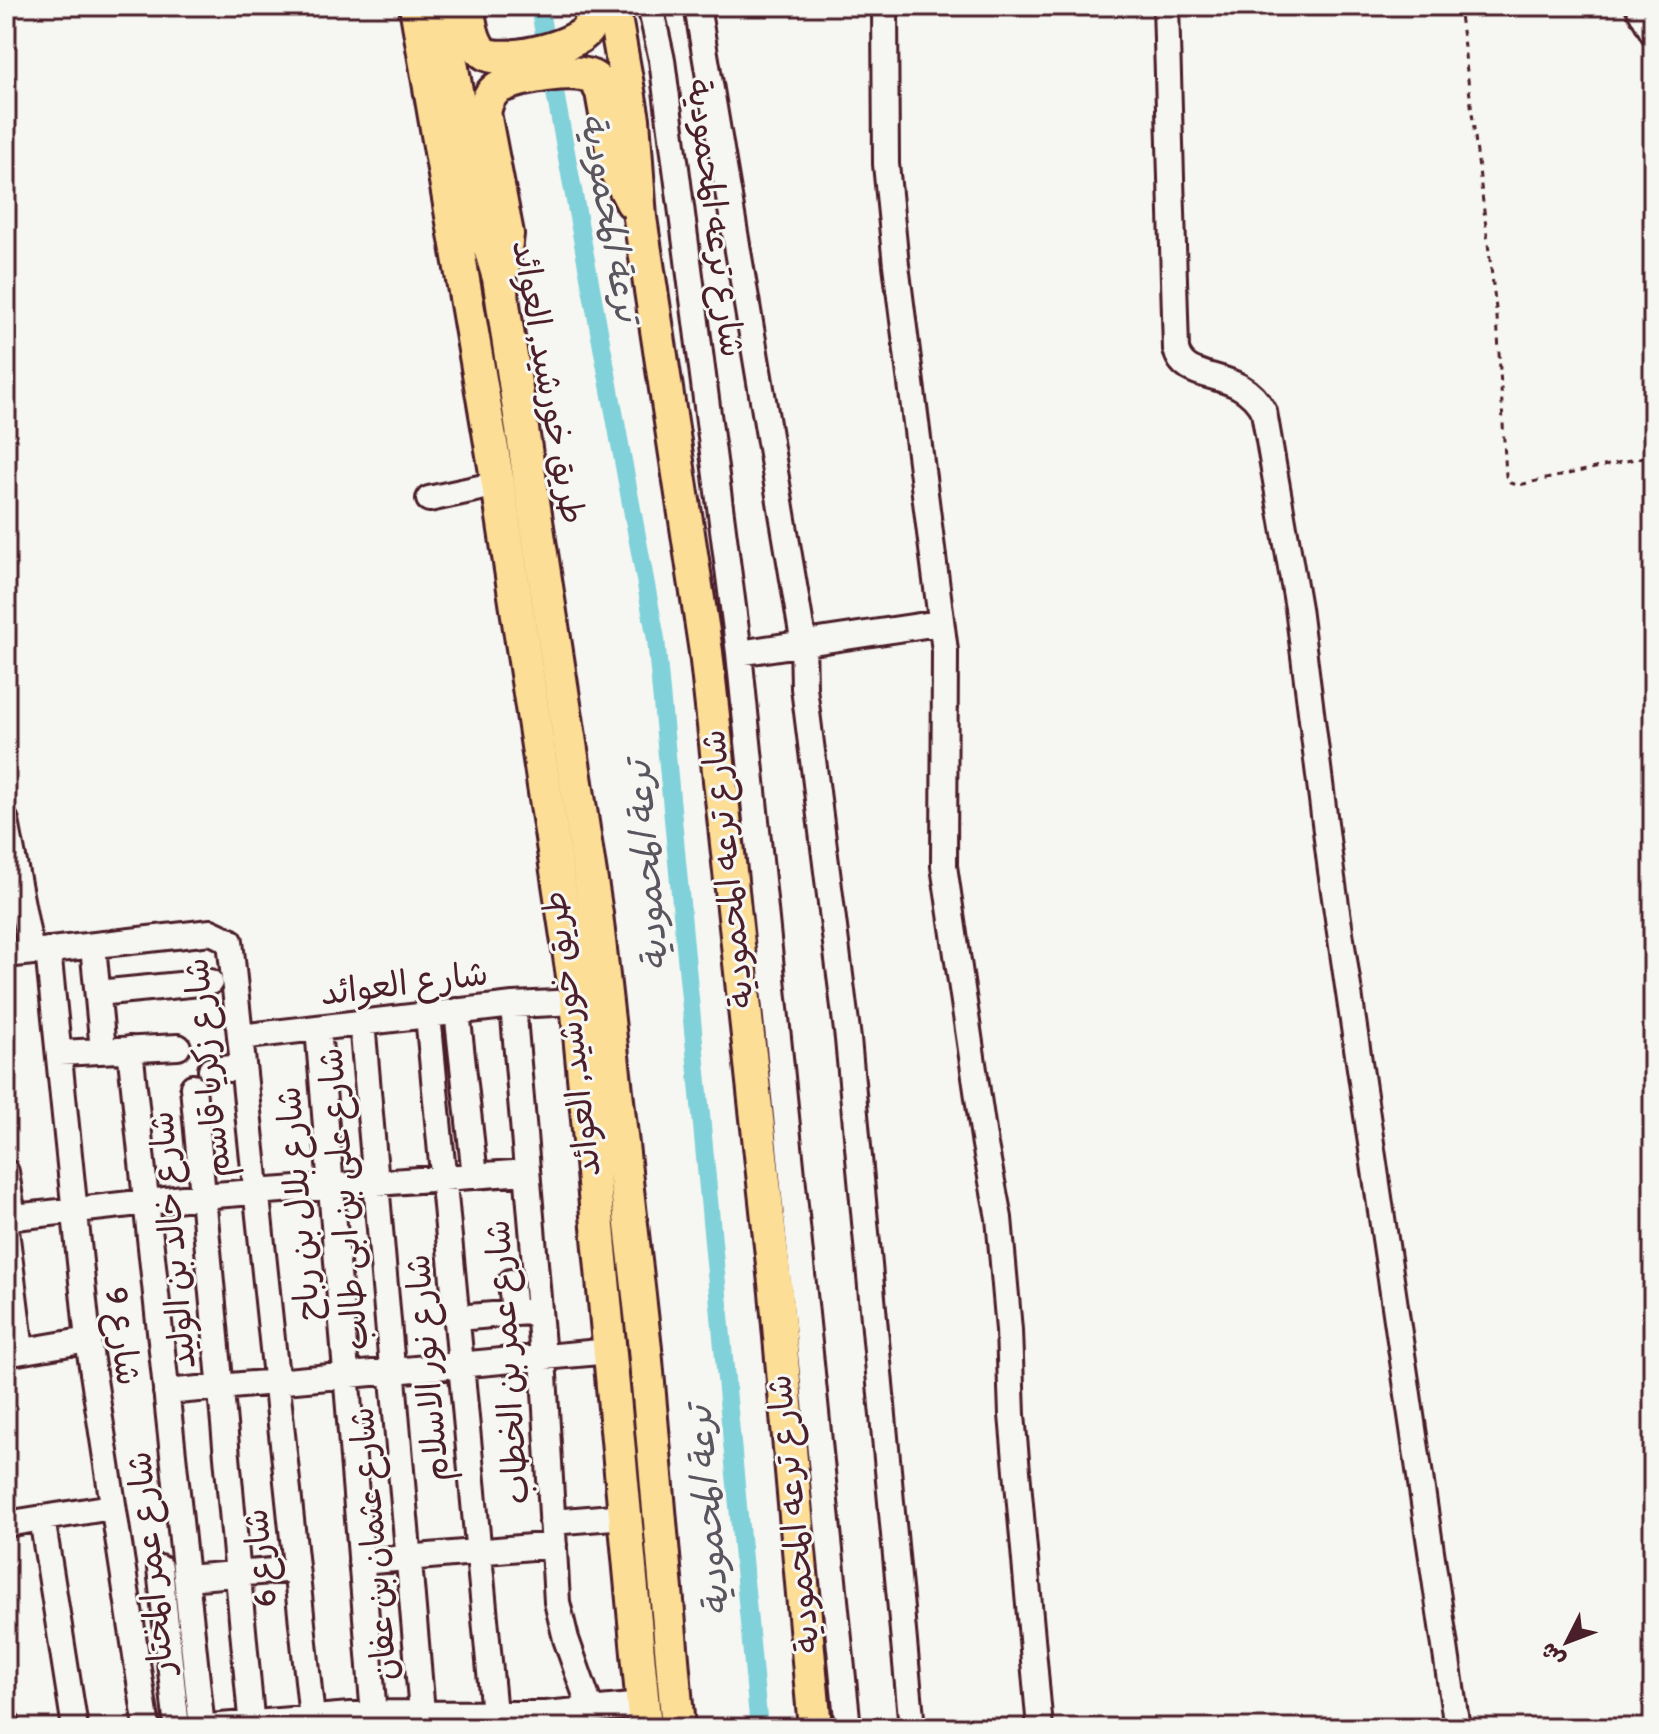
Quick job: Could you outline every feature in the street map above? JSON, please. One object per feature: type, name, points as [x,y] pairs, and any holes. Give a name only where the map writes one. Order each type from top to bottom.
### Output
[{"type":"main road","name":"طريق خورشيد, العوائد","points":[[416,6],[498,484],[577,1002],[644,1716]]},
{"type":"main road","name":"طريق خورشيد, العوائد","points":[[441,6],[475,198],[499,278],[596,914],[645,1349],[678,1728]]},
{"type":"main road","points":[[467,6],[477,46],[501,72]]},
{"type":"main road","points":[[501,72],[569,58],[589,27],[590,6]]},
{"type":"main road","points":[[613,6],[633,119],[640,218],[706,652],[776,1292],[817,1718]]},
{"type":"main road","points":[[569,58],[599,85],[616,171],[640,218]]},
{"type":"main road","points":[[499,278],[507,255],[507,234],[484,113],[501,72]]},
{"type":"street","name":"شارع ترعه المحمودية","points":[[650,6],[662,60],[739,653],[848,1728]]},
{"type":"street","points":[[697,6],[803,644],[804,688],[859,1146],[912,1728]]},
{"type":"street","points":[[885,6],[888,178],[939,623],[945,651],[944,866],[985,1145],[999,1218],[1009,1330],[1012,1415],[1040,1728]]},
{"type":"street","points":[[1166,6],[1176,349],[1181,362],[1192,371],[1237,382],[1249,389],[1264,412],[1298,608],[1333,887],[1457,1728]]},
{"type":"street","points":[[1638,6],[1653,33]]},
{"type":"street","points":[[429,499],[498,484]]},
{"type":"street","points":[[739,653],[939,623]]},
{"type":"street","name":"شارع 9","points":[[6,821],[40,951],[60,1053],[88,1340],[147,1728]]},
{"type":"street","name":"شارع زكريا قاسم","points":[[93,946],[211,932],[230,941],[275,1381]]},
{"type":"street","points":[[6,955],[93,946],[103,1050]]},
{"type":"street","points":[[98,993],[210,982]]},
{"type":"street","name":"شارع العوائد","points":[[240,1037],[513,1005],[577,1002]]},
{"type":"street","name":"شارع عمر بن الخطاب","points":[[513,1005],[527,1172],[527,1312],[543,1357],[553,1534],[547,1603],[563,1658],[591,1710]]},
{"type":"street","points":[[457,1011],[475,1176]]},
{"type":"street","name":"شارع نور الاسلام","points":[[428,1015],[494,1714]]},
{"type":"street","name":"شارع على بن ابى طالب","points":[[362,1022],[392,1371]]},
{"type":"street","name":"شارع بلال بن رباح","points":[[318,1028],[374,1721]]},
{"type":"street","points":[[60,1053],[178,1047]]},
{"type":"street","name":"شارع عمر المختار","points":[[130,1049],[200,1728]]},
{"type":"street","name":"شارع خالد بن الوليد","points":[[243,1067],[202,1079],[201,1196],[251,1726]]},
{"type":"street","points":[[6,1172],[13,1352],[88,1340]]},
{"type":"street","points":[[8,1222],[201,1196],[527,1172]]},
{"type":"street","points":[[457,1318],[527,1312],[511,1282]]},
{"type":"street","points":[[166,1392],[610,1351]]},
{"type":"street","name":"شارع عثمان بن عفان","points":[[392,1371],[422,1712]]},
{"type":"street","name":"شارع 6","points":[[275,1381],[312,1723]]},
{"type":"street","points":[[6,1524],[112,1507]]},
{"type":"street","points":[[361,1562],[479,1551],[625,1516]]},
{"type":"street","points":[[42,1518],[75,1728]]},
{"type":"street","points":[[160,1568],[177,1728]]},
{"type":"street","points":[[186,1578],[296,1569]]},
{"type":"street","points":[[200,1728],[374,1721],[422,1712],[462,1721],[494,1714],[591,1710],[644,1716]]},
{"type":"street","points":[[6,1721],[7,1728]]},
{"type":"path","points":[[1459,6],[1497,317],[1506,476],[1510,483],[1519,485],[1653,455]]},
{"type":"waterway","name":"ترعة المحمودية","points":[[539,6],[656,639],[759,1728]]}]
